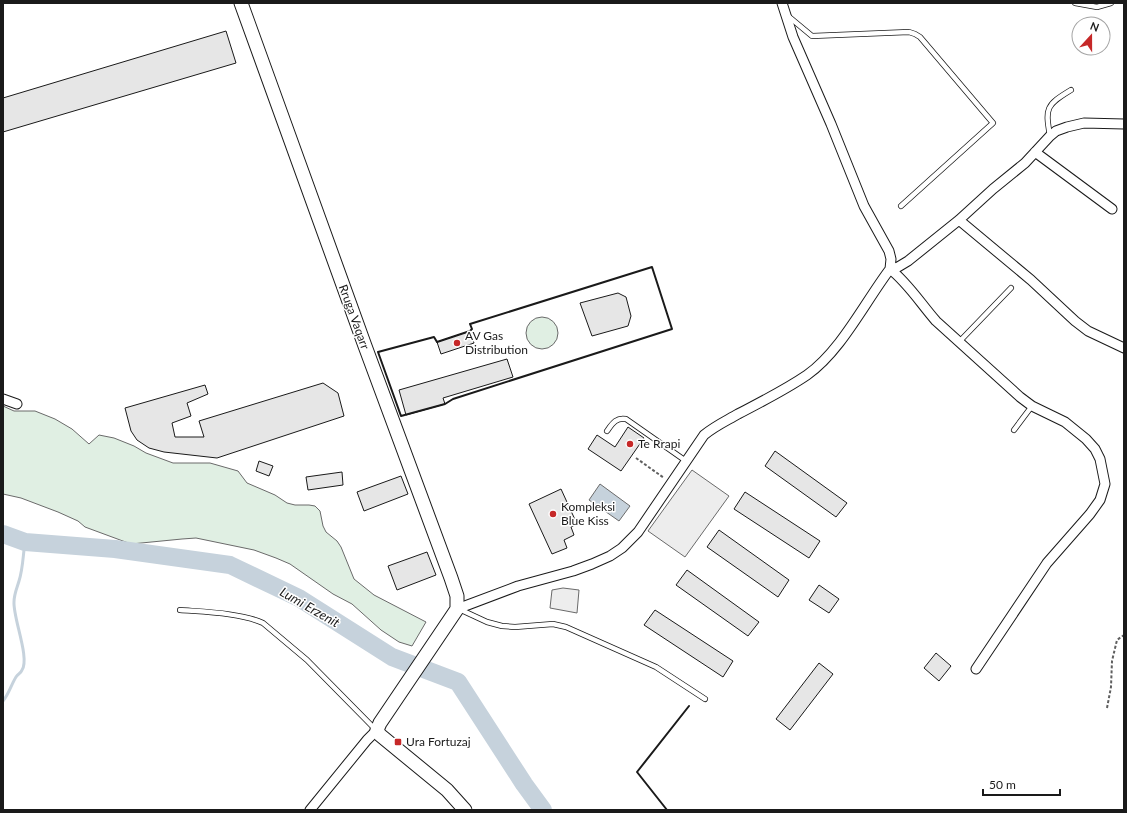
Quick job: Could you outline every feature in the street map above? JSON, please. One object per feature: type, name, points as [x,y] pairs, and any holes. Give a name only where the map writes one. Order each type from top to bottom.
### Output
[{"type":"main road","name":"Rruga Vaqarr","points":[[241,3],[367,353],[451,578],[457,596],[457,609]]},
{"type":"main road","points":[[457,609],[378,727],[380,735],[447,790],[465,810]]},
{"type":"street","points":[[457,609],[518,586],[573,571],[610,556],[638,532],[704,435],[715,426],[790,386],[808,374],[823,361],[848,329],[890,269],[891,259],[889,251],[864,206],[831,124],[792,36],[782,3]]},
{"type":"street","points":[[890,269],[898,267],[908,261],[959,220],[993,189],[1025,163],[1050,136],[1056,132],[1067,127],[1084,123],[1124,124]]},
{"type":"street","points":[[1035,152],[1112,209]]},
{"type":"street","points":[[959,220],[1031,280],[1075,321],[1088,331],[1124,348]]},
{"type":"street","points":[[890,269],[902,280],[936,321],[1000,380],[1032,406],[1065,422],[1086,439],[1095,449],[1100,459],[1105,484],[1100,500],[1047,563],[976,669]]},
{"type":"street","points":[[3,399],[17,404]]},
{"type":"street","points":[[310,810],[378,727]]},
{"type":"lane","points":[[1075,3],[1097,7],[1110,3]]},
{"type":"lane","points":[[786,14],[812,36],[908,32],[915,34],[920,37],[993,123],[901,206]]},
{"type":"lane","points":[[1050,136],[1047,116],[1048,111],[1059,98],[1071,90]]},
{"type":"lane","points":[[960,342],[1011,288]]},
{"type":"lane","points":[[1014,430],[1032,406]]},
{"type":"lane","points":[[606,431],[616,420],[626,418],[686,460]]},
{"type":"lane","points":[[457,609],[487,622],[502,626],[516,627],[553,624],[566,627],[656,667],[705,699]]},
{"type":"lane","points":[[180,610],[241,616],[256,619],[263,623],[307,660],[378,727]]},
{"type":"path","points":[[636,458],[670,483]]},
{"type":"path","points":[[1107,708],[1111,687],[1112,661],[1117,640],[1124,635]]},
{"type":"green space","points":[[542,317],[553,322],[558,333],[553,344],[542,349],[531,344],[526,333],[531,322]]},
{"type":"green space","points":[[3,406],[14,411],[35,411],[55,419],[72,429],[89,444],[99,435],[114,438],[134,446],[146,453],[173,463],[210,463],[238,471],[247,483],[275,495],[287,503],[315,506],[320,511],[323,526],[326,532],[337,541],[341,547],[354,579],[374,595],[426,622],[412,646],[399,642],[381,630],[352,604],[333,594],[290,564],[276,558],[254,550],[196,538],[131,544],[85,527],[78,521],[58,512],[21,498],[3,494]]},
{"type":"shaded area","points":[[692,470],[729,496],[685,557],[648,531]]},
{"type":"shaded area","points":[[600,484],[630,506],[619,521],[589,500]]},
{"type":"shaded area","points":[[563,588],[579,590],[577,613],[550,608],[552,590]]},
{"type":"building","points":[[226,31],[236,63],[3,132],[3,98]]},
{"type":"building","points":[[618,293],[626,297],[631,316],[628,326],[592,336],[580,303]]},
{"type":"building","points":[[470,331],[474,343],[441,354],[437,342]]},
{"type":"building","points":[[507,359],[513,377],[443,398],[445,404],[406,415],[399,390]]},
{"type":"building","points":[[323,383],[338,393],[344,416],[217,458],[164,452],[149,448],[137,440],[131,431],[125,408],[205,385],[208,394],[187,403],[191,416],[172,423],[175,437],[204,437],[199,421]]},
{"type":"building","points":[[628,427],[644,438],[621,471],[588,449],[597,435],[615,447]]},
{"type":"building","points":[[775,451],[847,503],[836,517],[765,466]]},
{"type":"building","points":[[259,461],[273,466],[269,476],[256,471]]},
{"type":"building","points":[[342,472],[343,485],[308,490],[306,477]]},
{"type":"building","points":[[401,476],[408,494],[364,511],[357,492]]},
{"type":"building","name":"Kompleksi Blue Kiss","points":[[561,489],[577,524],[571,527],[574,535],[564,540],[567,548],[552,554],[529,504]]},
{"type":"building","points":[[745,492],[820,541],[809,558],[734,509]]},
{"type":"building","points":[[719,530],[789,580],[778,597],[707,547]]},
{"type":"building","points":[[427,552],[436,575],[397,590],[388,566]]},
{"type":"building","points":[[687,570],[759,622],[748,636],[676,585]]},
{"type":"building","points":[[819,585],[839,599],[829,613],[809,600]]},
{"type":"building","points":[[655,610],[733,661],[723,677],[644,625]]},
{"type":"building","points":[[936,653],[951,666],[939,681],[924,668]]},
{"type":"building","points":[[819,663],[833,674],[790,730],[776,719]]},
{"type":"waterway","name":"Lumi Erzenit","points":[[3,534],[25,542],[115,549],[230,565],[299,598],[392,657],[458,682],[524,784],[543,810]]},
{"type":"waterway","points":[[3,701],[16,677],[22,671],[24,664],[23,647],[14,609],[14,602],[21,572],[25,542]]},
{"type":"wall","points":[[652,267],[672,329],[453,399],[445,404],[401,416],[378,352],[434,337],[437,342],[470,331],[472,329],[470,324],[652,267]]},
{"type":"wall","points":[[667,810],[637,772],[689,706]]},
{"type":"place","name":"AV Gas Distribution","points":[[457,343]]},
{"type":"place","name":"Te Rrapi","points":[[630,444]]},
{"type":"place","name":"Kompleksi Blue Kiss","points":[[553,514]]},
{"type":"place","name":"Ura Fortuzaj","points":[[398,742]]}]
